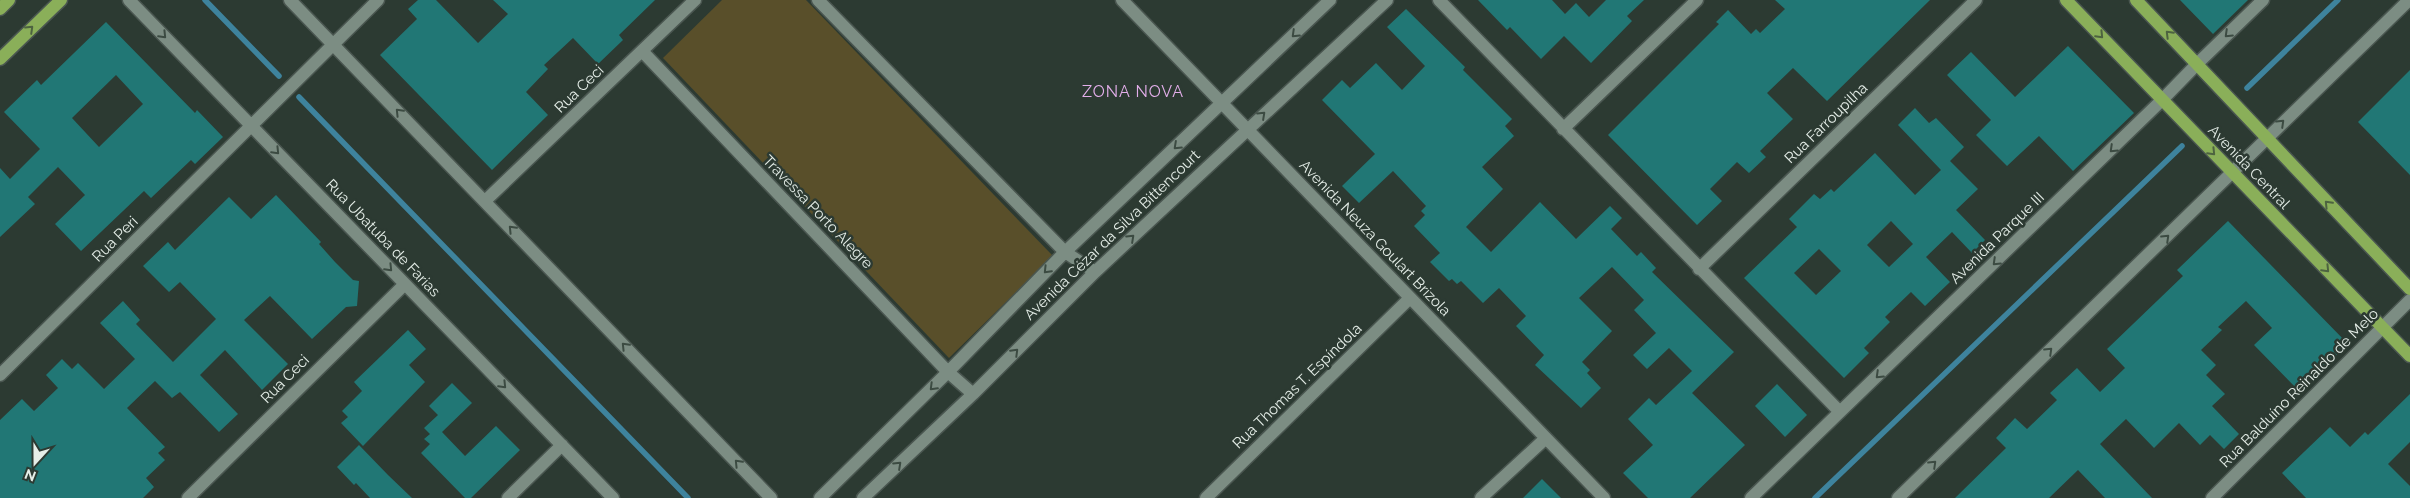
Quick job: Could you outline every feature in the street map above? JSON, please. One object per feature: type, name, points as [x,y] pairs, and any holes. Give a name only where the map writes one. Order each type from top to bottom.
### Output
[{"type":"main road","points":[[0,9],[9,0]]},
{"type":"main road","points":[[0,59],[60,0]]},
{"type":"main road","name":"Avenida Central","points":[[2066,0],[2410,356]]},
{"type":"main road","name":"Avenida Central","points":[[2136,0],[2198,62],[2265,138],[2410,289]]},
{"type":"street","name":"Rua Ubatuba de Farias","points":[[129,0],[613,498]]},
{"type":"street","points":[[290,0],[771,498]]},
{"type":"street","points":[[332,43],[378,0]]},
{"type":"street","name":"Rua Ceci","points":[[485,201],[695,0]]},
{"type":"street","points":[[818,0],[1065,252],[1095,272]]},
{"type":"street","name":"Avenida Neuza Goulart Brizola","points":[[1122,0],[1604,498]]},
{"type":"street","name":"Avenida Cézar da Silva Bittencourt","points":[[820,498],[948,372],[1065,252],[1330,0]]},
{"type":"street","name":"Avenida Cézar da Silva Bittencourt","points":[[862,498],[973,394],[1095,272],[1387,0]]},
{"type":"street","points":[[1439,0],[1840,412]]},
{"type":"street","points":[[1563,129],[1697,0]]},
{"type":"street","name":"Rua Farroupilha","points":[[1699,269],[1976,0]]},
{"type":"street","name":"Avenida Parque III","points":[[1751,498],[2263,0]]},
{"type":"street","points":[[1898,498],[2232,173],[2265,138],[2409,0]]},
{"type":"street","name":"Rua Peri","points":[[0,375],[252,126],[332,43]]},
{"type":"street","name":"Travessa Porto Alegre","points":[[642,51],[948,372],[973,394]]},
{"type":"street","name":"Rua Ceci","points":[[188,498],[405,284]]},
{"type":"street","name":"Rua Thomas T. Espíndola","points":[[1206,498],[1410,298]]},
{"type":"street","name":"Rua Balduíno Reinaldo de Melo","points":[[2212,498],[2410,300]]},
{"type":"street","points":[[1481,498],[1546,438]]},
{"type":"street","points":[[508,498],[562,446]]},
{"type":"shaded area","points":[[722,0],[806,0],[1053,256],[949,358],[663,58]]},
{"type":"building","points":[[418,0],[436,0],[478,43],[508,14],[493,0],[655,0],[619,35],[623,40],[598,64],[573,38],[544,65],[548,69],[526,92],[548,115],[492,170],[380,55],[417,19],[408,9]]},
{"type":"building","points":[[1478,0],[1552,0],[1565,14],[1576,3],[1589,17],[1606,0],[1644,0],[1627,16],[1632,21],[1591,63],[1564,36],[1541,59],[1510,27],[1507,30]]},
{"type":"building","points":[[1775,0],[1930,0],[1827,101],[1793,68],[1767,93],[1793,119],[1760,151],[1766,157],[1749,173],[1737,162],[1710,189],[1722,201],[1697,225],[1608,135],[1719,24],[1716,22],[1728,10],[1751,34],[1756,29],[1760,33],[1785,9]]},
{"type":"building","points":[[2180,0],[2248,0],[2213,34]]},
{"type":"building","points":[[1406,9],[1465,67],[1463,70],[1512,119],[1505,126],[1514,136],[1482,167],[1503,189],[1466,227],[1491,252],[1540,202],[1576,239],[1610,206],[1622,218],[1611,229],[1637,256],[1641,252],[1656,268],[1652,272],[1734,352],[1692,393],[1745,445],[1690,498],[1648,498],[1623,473],[1653,445],[1628,419],[1649,398],[1656,405],[1692,371],[1669,348],[1647,369],[1633,355],[1656,333],[1634,310],[1644,300],[1612,267],[1579,298],[1612,331],[1582,362],[1590,370],[1587,373],[1601,388],[1581,408],[1535,365],[1544,355],[1516,326],[1526,316],[1499,288],[1483,303],[1461,281],[1457,284],[1452,279],[1449,281],[1430,262],[1440,253],[1414,226],[1425,215],[1421,211],[1426,206],[1393,171],[1359,203],[1342,186],[1375,154],[1322,100],[1342,80],[1350,88],[1376,63],[1402,90],[1425,66],[1387,27]]},
{"type":"building","points":[[106,22],[195,113],[197,110],[223,137],[195,164],[191,160],[151,198],[144,191],[81,251],[55,224],[85,195],[58,167],[28,197],[35,204],[0,237],[0,168],[10,179],[40,149],[4,112],[37,80],[41,85]],"holes":[[[116,75],[143,104],[99,147],[72,118]]]},
{"type":"building","points":[[2068,46],[2134,113],[2073,171],[2039,136],[2007,166],[1976,135],[1991,120],[1947,75],[1971,52],[2015,97]]},
{"type":"building","points":[[2410,70],[2410,175],[2358,122]]},
{"type":"building","points":[[1915,108],[1929,123],[1936,118],[1964,147],[1950,161],[1978,189],[1956,210],[1985,240],[1972,253],[1952,232],[1926,257],[1950,282],[1925,306],[1911,292],[1885,317],[1890,322],[1864,348],[1869,353],[1844,378],[1744,278],[1797,227],[1789,219],[1814,194],[1820,199],[1831,189],[1834,192],[1875,153],[1915,195],[1941,170],[1898,125]],"holes":[[[1891,221],[1913,244],[1889,267],[1867,245]],[[1819,249],[1841,271],[1816,295],[1794,273]]]},
{"type":"building","points":[[276,195],[321,242],[319,244],[335,262],[353,280],[359,281],[357,306],[346,307],[312,339],[270,296],[244,320],[288,364],[262,390],[225,350],[200,375],[238,414],[219,432],[180,392],[172,398],[155,381],[127,408],[165,447],[158,453],[165,460],[146,478],[154,487],[143,498],[0,498],[0,420],[22,399],[34,411],[58,388],[46,375],[62,359],[72,369],[78,363],[104,389],[135,359],[100,323],[123,301],[140,320],[136,324],[173,362],[216,319],[180,282],[169,292],[143,266],[168,242],[175,250],[229,197],[251,219]]},
{"type":"building","points":[[2228,221],[2348,344],[2299,391],[2254,345],[2272,328],[2246,301],[2218,327],[2222,330],[2201,350],[2216,365],[2206,375],[2225,394],[2212,406],[2239,434],[2224,449],[2210,435],[2200,445],[2179,423],[2154,448],[2126,419],[2100,444],[2152,498],[2105,498],[2078,470],[2049,498],[1955,498],[2006,448],[1996,438],[2015,418],[2027,429],[2057,400],[2050,393],[2077,368],[2100,392],[2125,368],[2107,349],[2183,276],[2177,270]]},
{"type":"building","points":[[408,330],[426,349],[409,365],[425,382],[363,446],[341,423],[348,417],[342,411],[362,391],[354,382]]},
{"type":"building","points":[[452,383],[472,403],[442,432],[465,456],[496,426],[520,450],[471,498],[465,498],[421,453],[430,444],[424,439],[430,434],[424,428],[438,415],[429,406]]},
{"type":"building","points":[[1777,384],[1807,415],[1785,437],[1755,406]]},
{"type":"building","points":[[2410,394],[2410,442],[2388,464],[2410,486],[2410,498],[2306,498],[2282,473],[2330,427],[2350,447],[2365,432],[2368,435]]},
{"type":"building","points":[[359,445],[412,498],[370,498],[356,483],[354,485],[337,467]]},
{"type":"building","points":[[1542,479],[1561,498],[1523,498]]},
{"type":"waterway","points":[[205,0],[279,76]]},
{"type":"waterway","points":[[2247,88],[2338,0]]},
{"type":"waterway","points":[[299,97],[688,498]]},
{"type":"waterway","points":[[1815,498],[2182,146]]},
{"type":"district","name":"ZONA NOVA","points":[[1133,91]]}]
